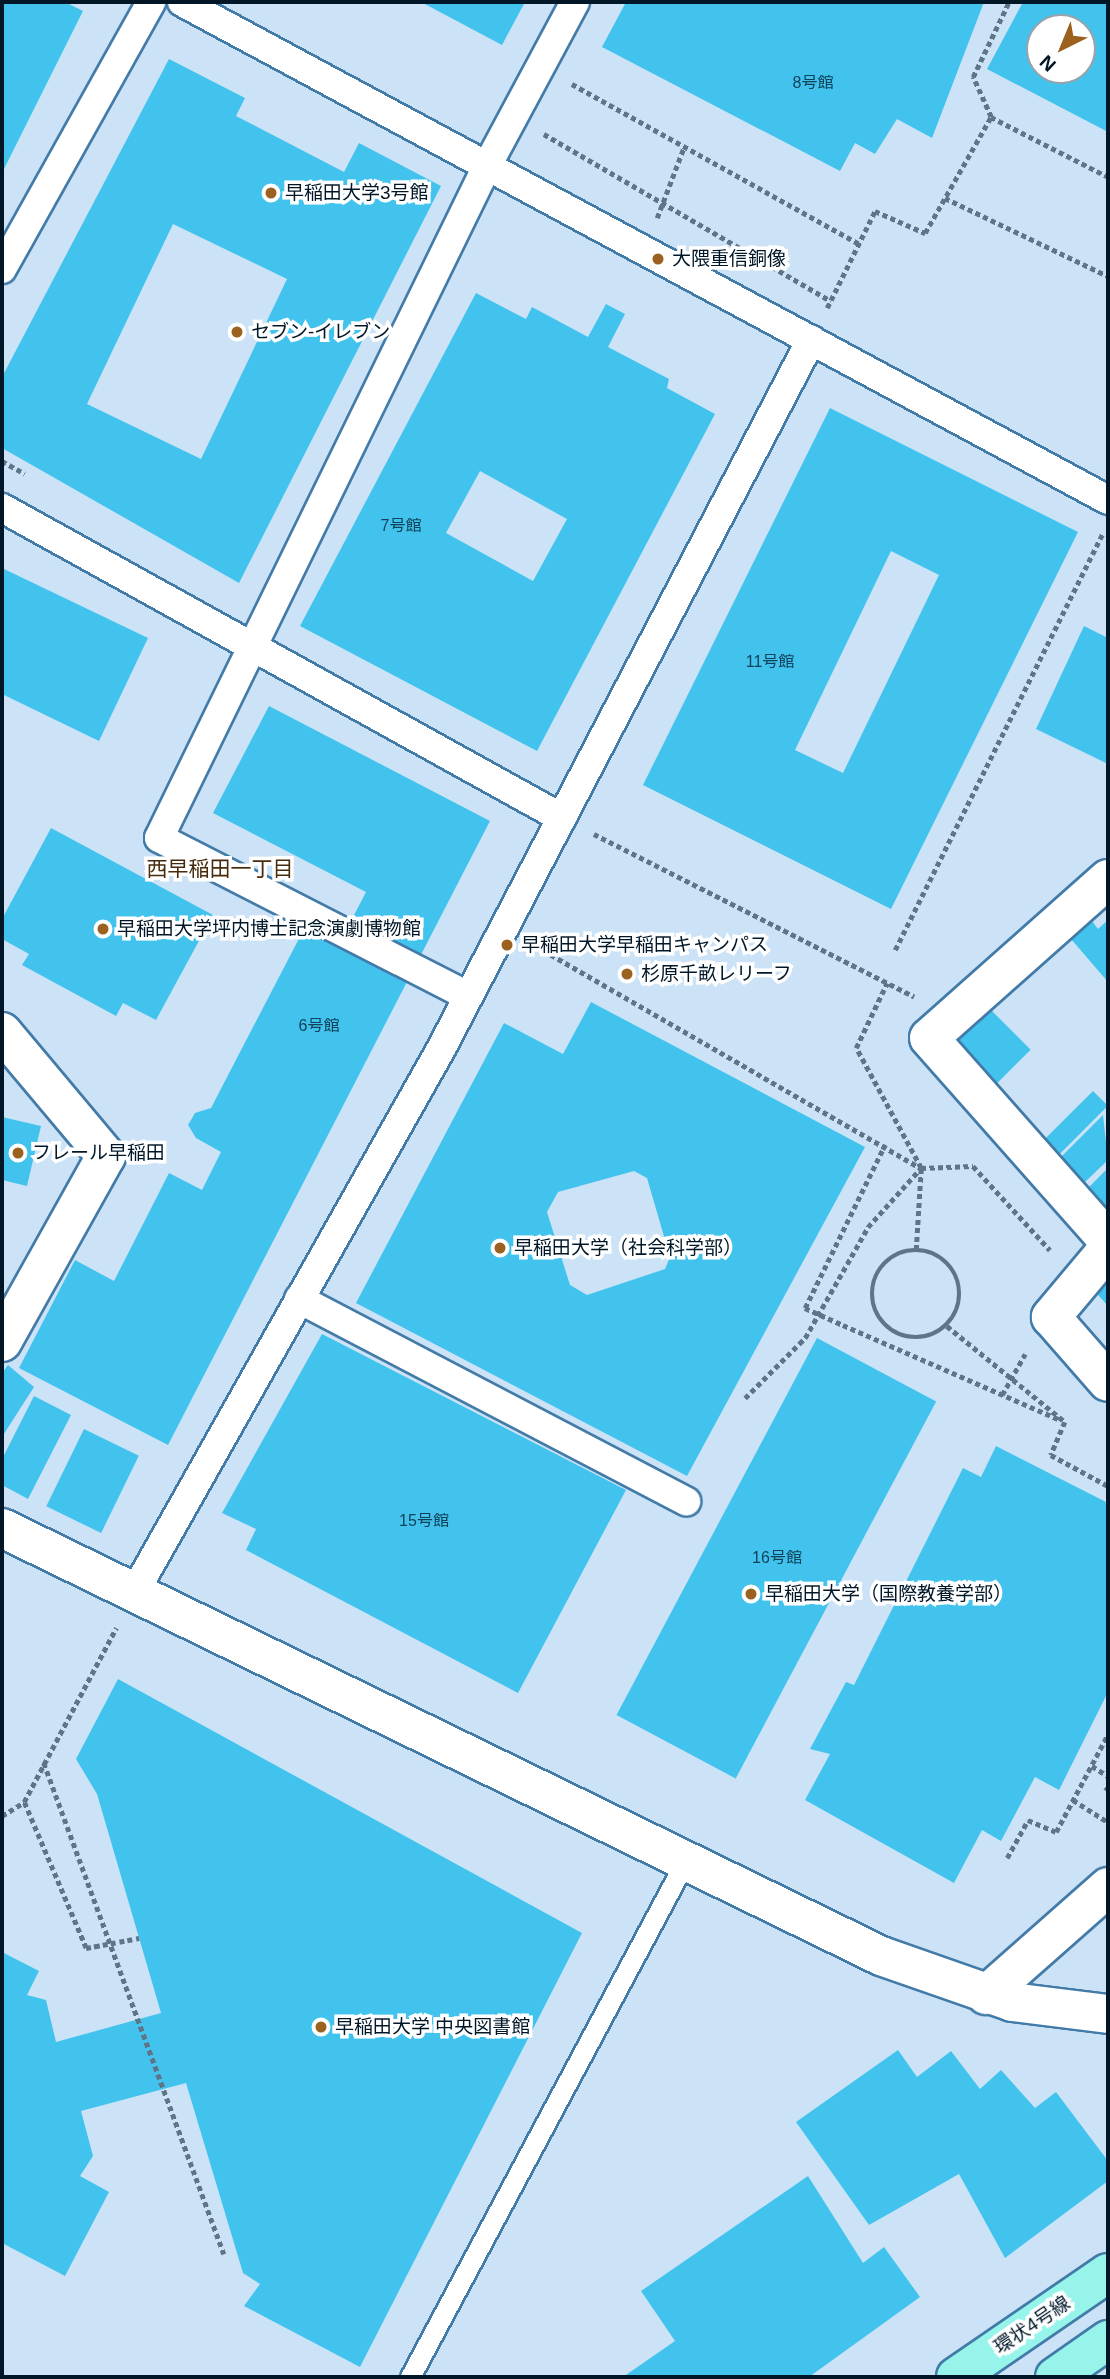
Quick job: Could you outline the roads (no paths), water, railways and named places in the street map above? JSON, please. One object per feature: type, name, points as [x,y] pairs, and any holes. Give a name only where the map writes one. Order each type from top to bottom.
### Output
[{"type":"main road","name":"環状4号線","points":[[956,2377],[1108,2273]]},
{"type":"main road","points":[[1055,2377],[1108,2340]]},
{"type":"street","points":[[2,269],[151,2]]},
{"type":"street","points":[[182,2],[1108,500]]},
{"type":"street","points":[[468,996],[159,838],[255,647],[487,166],[575,2]]},
{"type":"street","points":[[134,1593],[468,996],[811,340]]},
{"type":"street","points":[[2,508],[562,818]]},
{"type":"street","points":[[1108,879],[929,1038],[1108,1240]]},
{"type":"street","points":[[2,1032],[106,1156],[2,1342]]},
{"type":"street","points":[[1108,1249],[1051,1317],[1108,1381]]},
{"type":"street","points":[[299,1299],[686,1501]]},
{"type":"street","points":[[2,1528],[881,1956],[986,1995],[1102,2022]]},
{"type":"street","points":[[986,1995],[1108,1887]]},
{"type":"lane","points":[[410,2377],[685,1862]]},
{"type":"place","name":"早稲田大学3号館","points":[[271,193]]},
{"type":"place","name":"大隈重信銅像","points":[[658,259]]},
{"type":"place","name":"セブン-イレブン","points":[[237,332]]},
{"type":"place","name":"早稲田大学坪内博士記念演劇博物館","points":[[103,929]]},
{"type":"place","name":"早稲田大学早稲田キャンパス","points":[[507,945]]},
{"type":"place","name":"杉原千畝レリーフ","points":[[627,974]]},
{"type":"place","name":"フレール早稲田","points":[[18,1153]]},
{"type":"place","name":"早稲田大学（社会科学部）","points":[[500,1248]]},
{"type":"place","name":"早稲田大学（国際教養学部）","points":[[751,1594]]},
{"type":"place","name":"早稲田大学 中央図書館","points":[[321,2027]]},
{"type":"district","name":"西早稲田一丁目","points":[[220,869]]}]
